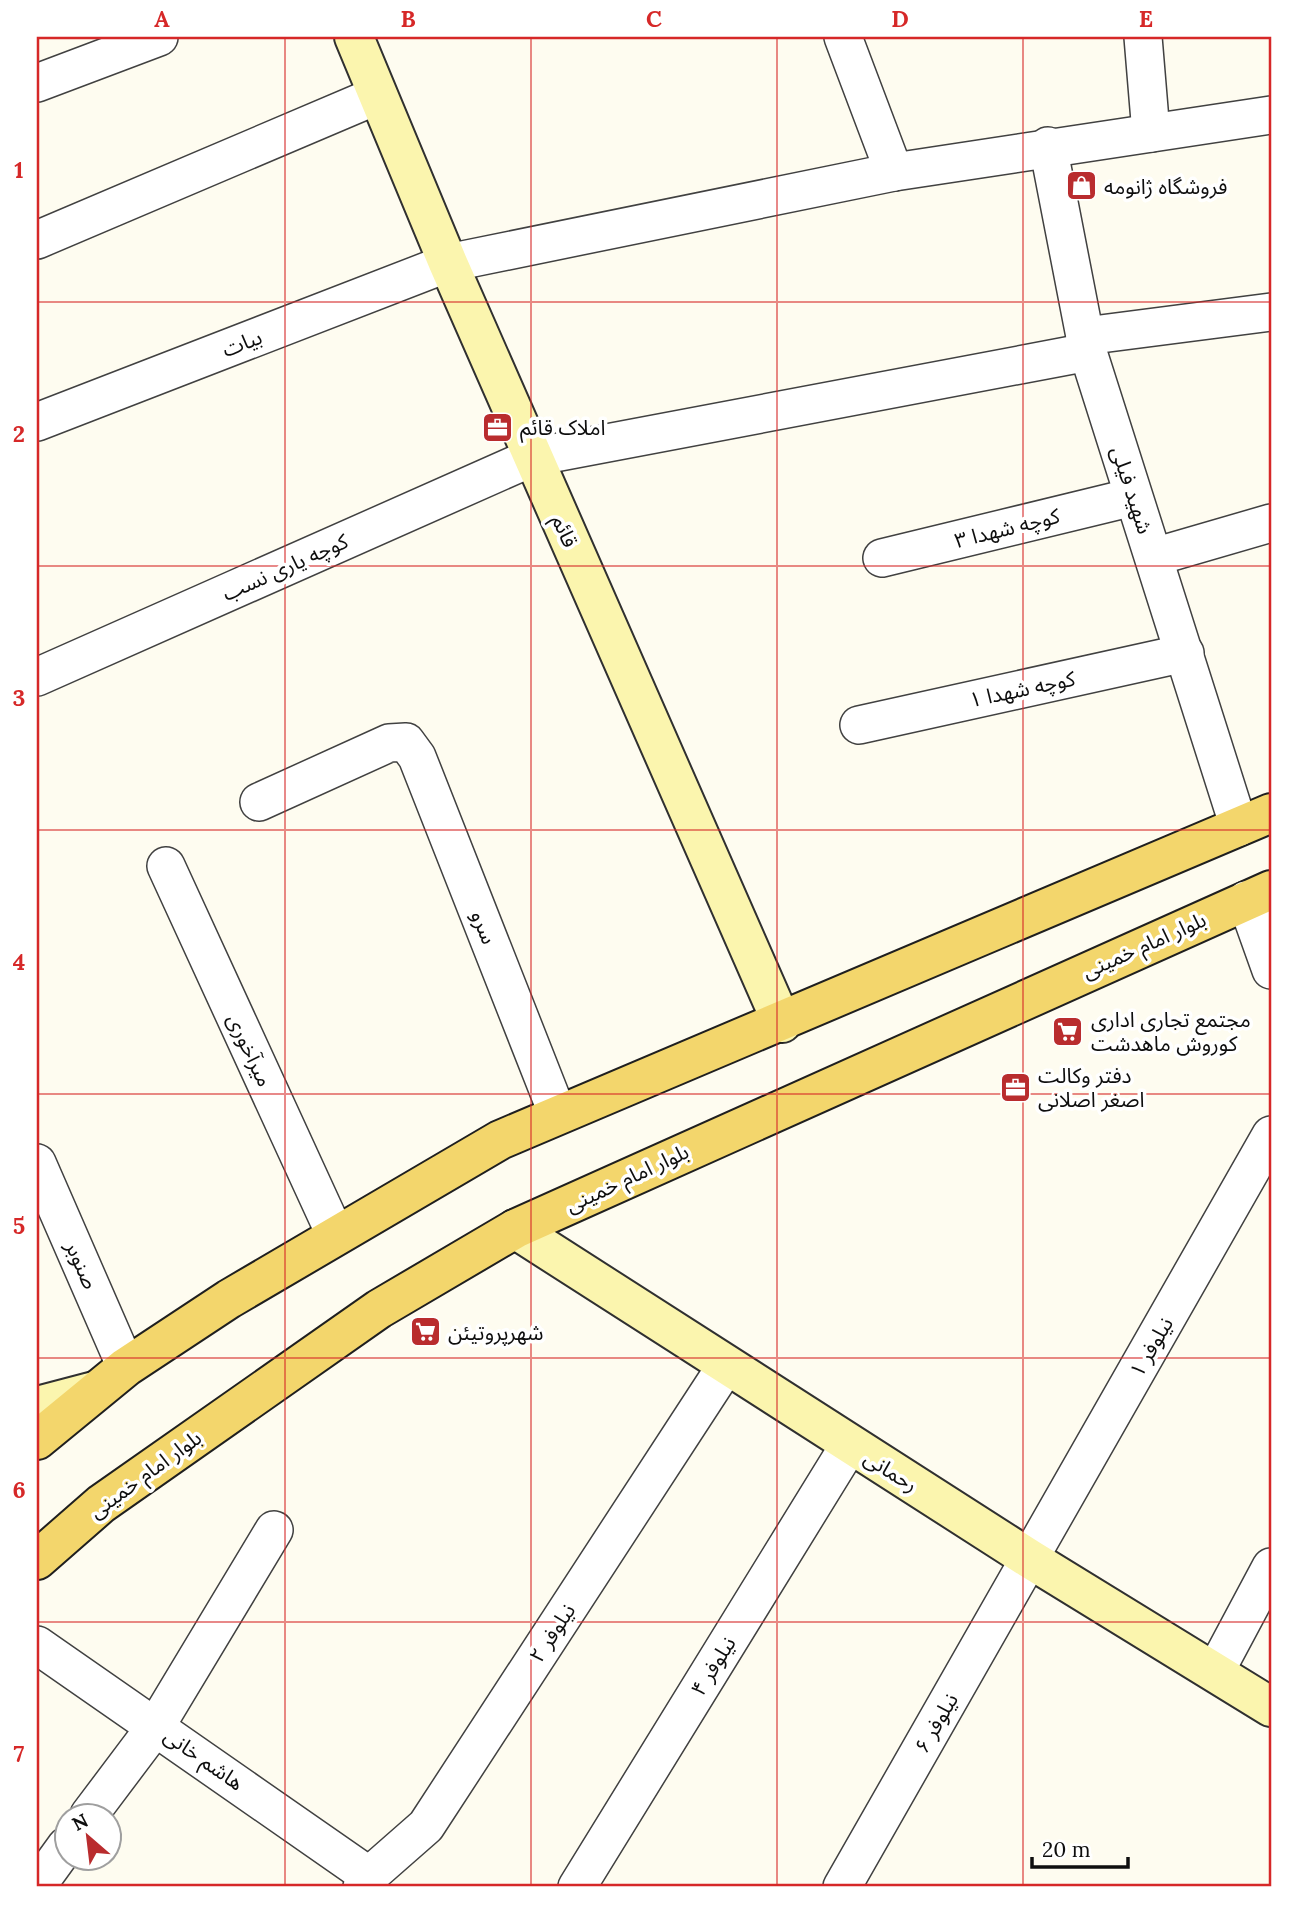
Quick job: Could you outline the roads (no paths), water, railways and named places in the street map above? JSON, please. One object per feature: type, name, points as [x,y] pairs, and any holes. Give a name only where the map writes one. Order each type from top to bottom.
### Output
[{"type":"main road","points":[[37,1440],[94,1391],[229,1299],[335,1234],[500,1140],[782,1023],[1255,820]]},
{"type":"main road","name":"بلوار امام خمینی","points":[[37,1560],[101,1504],[379,1309],[515,1229],[1259,895]]},
{"type":"street","points":[[37,83],[159,37]]},
{"type":"street","name":"قائم","points":[[354,37],[448,263],[782,1023]]},
{"type":"street","points":[[843,37],[894,172]]},
{"type":"street","points":[[1143,37],[1151,133]]},
{"type":"street","points":[[37,240],[379,95]]},
{"type":"street","name":"بیات","points":[[37,422],[448,263],[894,172],[1048,146],[1271,115]]},
{"type":"street","name":"شهید فیلی","points":[[1048,146],[1087,344],[1133,497],[1185,653],[1255,820]]},
{"type":"street","name":"کوچه یاری نسب","points":[[37,677],[533,457],[1087,344],[1271,312]]},
{"type":"street","name":"کوچه شهدا ۳","points":[[882,558],[1133,497]]},
{"type":"street","points":[[1154,557],[1271,523]]},
{"type":"street","name":"کوچه شهدا ۱","points":[[859,724],[1185,653]]},
{"type":"street","name":"سرو","points":[[259,802],[389,743],[406,742],[417,757],[558,1115]]},
{"type":"street","name":"میرآخوری","points":[[166,866],[335,1234]]},
{"type":"street","points":[[1259,895],[1271,970]]},
{"type":"street","name":"نیلوفر ۱","points":[[1030,1559],[1271,1135]]},
{"type":"street","name":"صنوبر","points":[[37,1163],[127,1367]]},
{"type":"street","name":"رحمانی","points":[[515,1229],[1030,1559],[1271,1707]]},
{"type":"street","name":"نیلوفر ۲","points":[[366,1881],[426,1826],[726,1366]]},
{"type":"street","points":[[37,1406],[94,1391]]},
{"type":"street","name":"نیلوفر ۴","points":[[577,1887],[850,1444]]},
{"type":"street","points":[[100,1801],[156,1726],[274,1530]]},
{"type":"street","name":"نیلوفر ۶","points":[[842,1887],[1030,1559]]},
{"type":"street","points":[[1214,1672],[1271,1567]]},
{"type":"street","name":"هاشم خانی","points":[[37,1645],[156,1726],[366,1881]]},
{"type":"street","points":[[37,1886],[52,1865]]},
{"type":"place","name":"فروشگاه ژانومه","points":[[1081,186]]},
{"type":"place","name":"املاک قائم","points":[[497,427]]},
{"type":"place","name":"مجتمع تجاری اداری کوروش ماهدشت","points":[[1068,1031]]},
{"type":"place","name":"دفتر وکالت اصغر اصلانی","points":[[1015,1087]]},
{"type":"place","name":"شهرپروتیئن","points":[[425,1332]]}]
